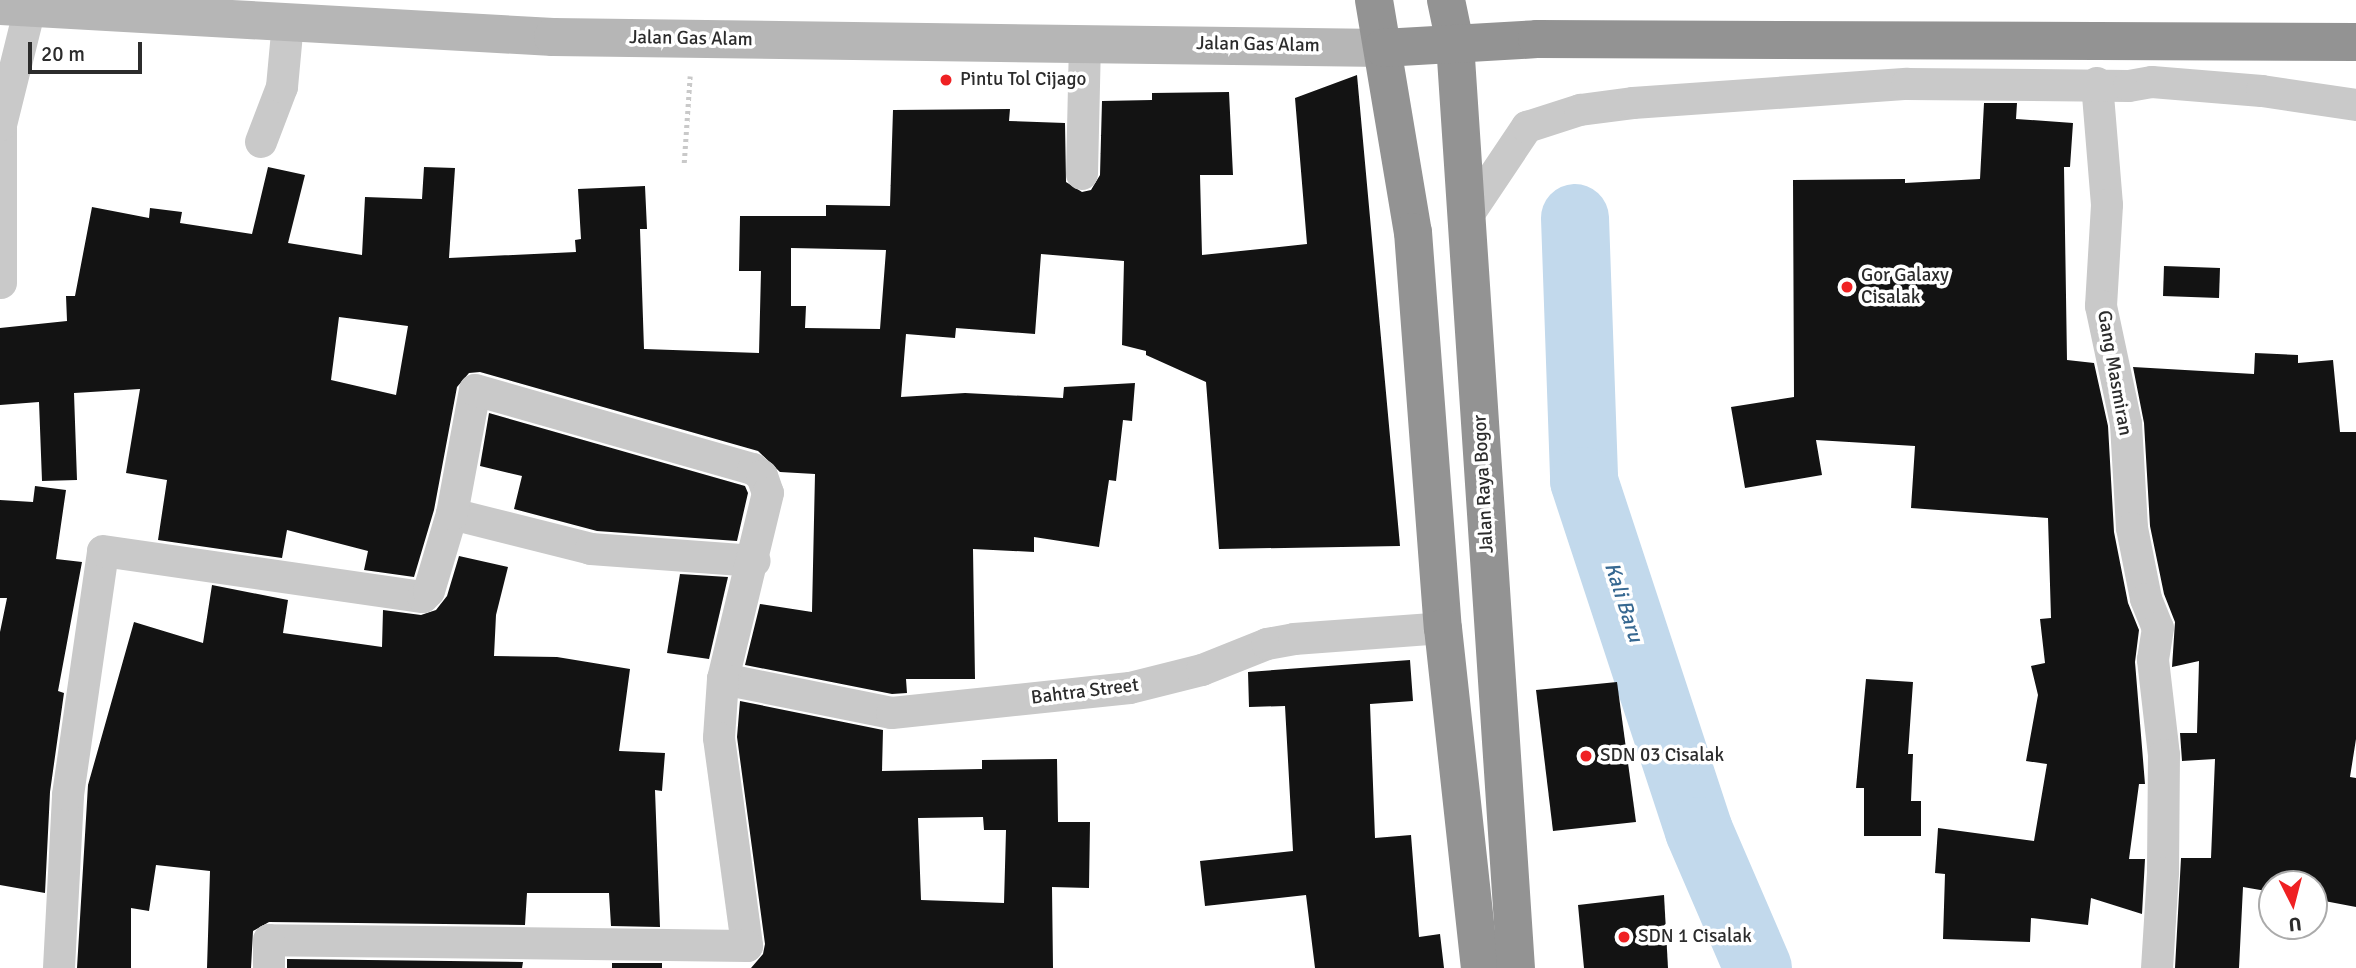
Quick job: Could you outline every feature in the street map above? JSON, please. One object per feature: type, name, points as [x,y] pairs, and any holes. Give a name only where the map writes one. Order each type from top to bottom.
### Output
[{"type":"highway","points":[[1374,0],[1413,232],[1443,628],[1480,968]]},
{"type":"highway","name":"Jalan Raya Bogor","points":[[1446,0],[1455,43],[1516,968]]},
{"type":"highway","points":[[1383,48],[1537,39],[2356,42]]},
{"type":"main road","name":"Jalan Gas Alam","points":[[15,7],[554,37],[1383,48]]},
{"type":"street","points":[[1,283],[1,125],[15,7]]},
{"type":"street","points":[[261,142],[282,87],[288,22]]},
{"type":"street","points":[[1082,174],[1085,43]]},
{"type":"street","points":[[1466,218],[1527,127],[1580,110],[1633,103],[1907,84],[2097,83],[2262,91],[2356,105]]},
{"type":"street","name":"Gang Masmiran","points":[[2097,83],[2107,205],[2101,306],[2126,424],[2132,528],[2146,599],[2158,628],[2153,660],[2164,755],[2162,939],[2157,968]]},
{"type":"street","points":[[59,968],[68,795],[103,551],[423,597],[429,591],[452,514],[475,390],[753,469],[762,476],[768,493],[755,561],[723,679],[719,738],[725,803],[747,946],[269,940],[269,968]]},
{"type":"street","points":[[452,514],[591,549],[755,561]]},
{"type":"street","name":"Bahtra Street","points":[[723,679],[827,703],[892,713],[1130,688],[1202,670],[1276,643],[1443,628]]},
{"type":"path","points":[[684,163],[693,39]]},
{"type":"building","points":[[1357,75],[1400,546],[1219,549],[1206,382],[1146,355],[1146,351],[1122,345],[1124,261],[1041,254],[1035,334],[956,328],[955,338],[906,334],[901,397],[965,393],[1063,398],[1064,387],[1135,383],[1132,421],[1123,420],[1116,481],[1109,480],[1099,547],[1034,537],[1034,552],[973,549],[975,679],[906,679],[907,693],[892,694],[745,665],[760,604],[812,612],[815,474],[780,472],[758,451],[480,372],[469,373],[457,387],[434,510],[414,577],[364,570],[368,551],[287,530],[282,558],[158,540],[167,480],[126,473],[140,389],[74,393],[77,480],[42,481],[39,402],[0,405],[0,328],[67,321],[66,296],[75,296],[92,207],[149,218],[150,208],[182,212],[180,223],[252,234],[268,167],[305,175],[288,243],[362,255],[365,197],[422,199],[424,167],[455,168],[449,258],[576,252],[575,240],[581,239],[578,189],[645,186],[647,229],[640,229],[644,349],[759,353],[761,271],[739,271],[740,216],[826,216],[826,205],[890,206],[893,110],[1010,109],[1009,121],[1065,123],[1066,182],[1082,192],[1091,190],[1100,175],[1102,101],[1152,100],[1152,93],[1229,92],[1233,175],[1200,175],[1202,255],[1307,244],[1295,98]],"holes":[[[791,248],[886,250],[880,329],[805,328],[806,306],[791,306]],[[339,317],[408,326],[396,395],[331,380]]]},
{"type":"building","points":[[1984,103],[2017,103],[2016,119],[2073,123],[2070,167],[2064,167],[2067,360],[2094,363],[2108,426],[2114,532],[2128,603],[2139,630],[2135,662],[2145,784],[2139,784],[2129,859],[2145,859],[2142,914],[2091,898],[2088,925],[2031,918],[2030,942],[1943,939],[1945,874],[1935,873],[1938,828],[2034,841],[2047,764],[2026,761],[2038,695],[2031,666],[2045,663],[2040,619],[2051,618],[2048,518],[1911,508],[1915,446],[1816,440],[1822,475],[1745,488],[1731,407],[1794,397],[1793,180],[1905,179],[1905,183],[1980,179]]},
{"type":"building","points":[[2164,266],[2220,268],[2219,298],[2163,296]]},
{"type":"building","points":[[2255,353],[2298,355],[2298,363],[2333,360],[2340,432],[2356,432],[2356,739],[2350,777],[2356,778],[2356,907],[2328,902],[2328,870],[2258,870],[2258,890],[2243,887],[2239,968],[2175,968],[2181,858],[2211,858],[2215,759],[2182,761],[2180,733],[2197,733],[2199,661],[2172,667],[2175,622],[2164,594],[2150,526],[2144,423],[2133,367],[2254,374]]},
{"type":"building","points":[[489,413],[745,486],[748,493],[737,541],[597,531],[514,509],[522,476],[480,466]]},
{"type":"building","points":[[35,486],[66,490],[56,559],[82,562],[58,691],[64,693],[50,792],[45,893],[0,885],[0,632],[7,598],[0,598],[0,500],[33,502]]},
{"type":"building","points":[[459,556],[508,567],[496,615],[494,656],[557,657],[630,669],[619,751],[665,753],[662,791],[655,790],[660,927],[611,926],[609,893],[527,893],[525,925],[269,922],[253,931],[251,968],[207,968],[210,871],[156,865],[149,911],[131,908],[131,968],[77,968],[88,785],[134,622],[203,643],[212,585],[288,600],[283,633],[382,647],[383,610],[421,615],[436,610],[447,596]]},
{"type":"building","points":[[680,574],[728,577],[709,659],[667,653]]},
{"type":"building","points":[[1410,660],[1413,701],[1370,704],[1375,838],[1411,835],[1419,937],[1440,934],[1444,968],[1315,968],[1306,895],[1205,906],[1200,861],[1293,851],[1285,706],[1249,707],[1248,672]]},
{"type":"building","points":[[1866,679],[1913,682],[1908,754],[1913,754],[1911,801],[1921,801],[1921,836],[1864,836],[1864,788],[1856,788]]},
{"type":"building","name":"SDN 03 Cisalak","points":[[1617,682],[1636,822],[1553,831],[1536,690]]},
{"type":"building","points":[[740,701],[883,730],[882,771],[982,769],[982,760],[1057,759],[1058,822],[1090,822],[1089,888],[1052,887],[1053,968],[751,968],[763,954],[765,944],[737,737]],"holes":[[[983,817],[984,830],[1006,830],[1004,903],[921,900],[918,818]]]},
{"type":"building","name":"SDN 1 Cisalak","points":[[1664,895],[1668,968],[1584,968],[1578,905]]},
{"type":"building","points":[[287,959],[523,962],[522,968],[287,968]]},
{"type":"building","points":[[612,963],[662,963],[662,968],[612,968]]},
{"type":"waterway","name":"Kali Baru","points":[[1575,218],[1584,481],[1699,831],[1758,968]]},
{"type":"place","name":"Pintu Tol Cijago","points":[[946,80]]},
{"type":"place","name":"Gor Galaxy Cisalak","points":[[1847,287]]},
{"type":"place","name":"SDN 03 Cisalak","points":[[1586,756]]},
{"type":"place","name":"SDN 1 Cisalak","points":[[1624,937]]}]
